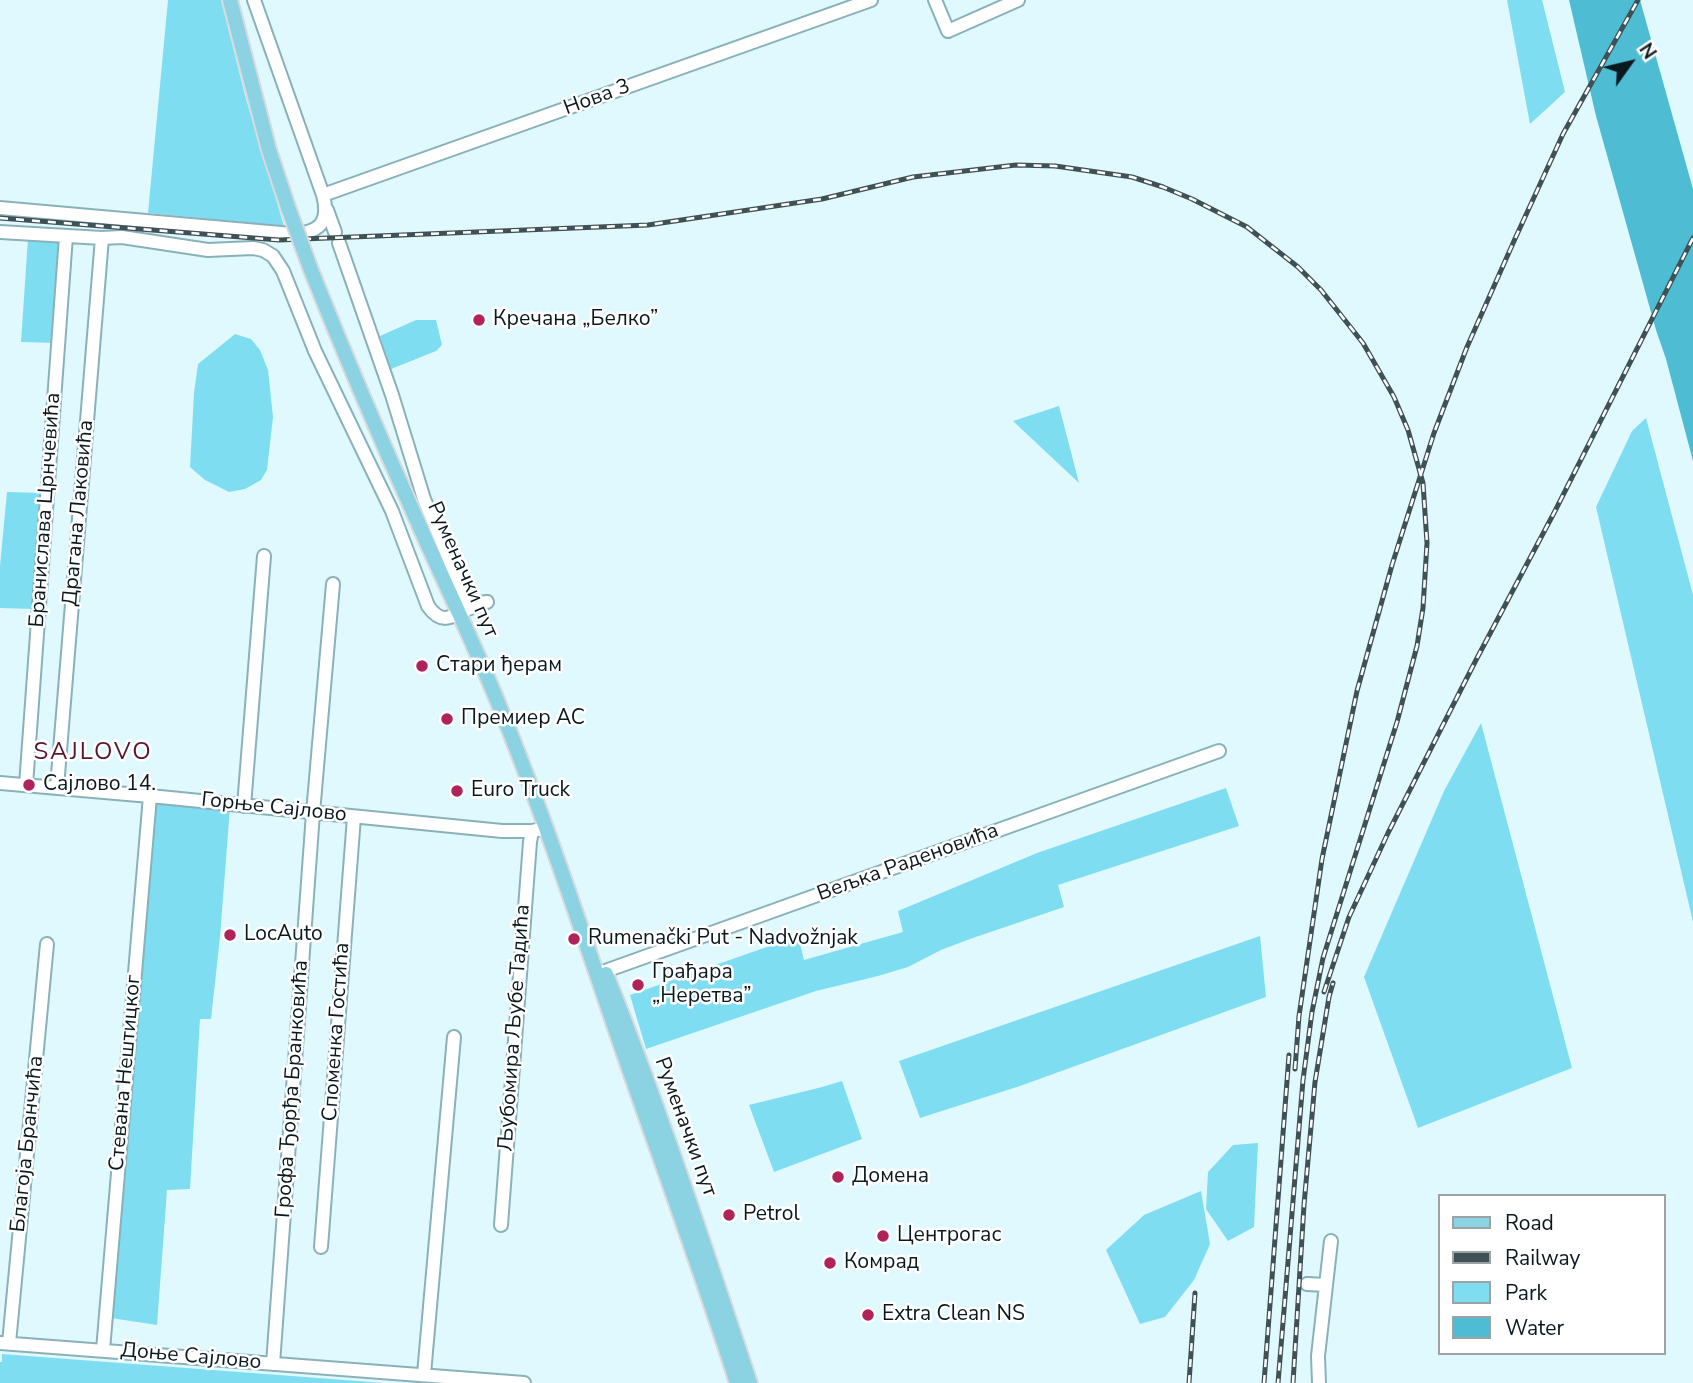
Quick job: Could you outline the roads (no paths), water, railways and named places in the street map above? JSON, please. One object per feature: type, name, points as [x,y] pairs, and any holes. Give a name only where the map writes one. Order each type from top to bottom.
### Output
[{"type":"main road","name":"Руменачки пут","points":[[230,0],[269,150],[311,270],[377,430],[500,708],[690,1201],[750,1383]]},
{"type":"main road","name":"Руменачки пут","points":[[617,1015],[737,1383]]},
{"type":"street","points":[[0,232],[122,237],[208,250],[259,248],[273,256],[283,271],[315,351],[392,511],[428,606],[437,616],[449,618],[486,602],[465,605],[424,499],[392,395],[254,0]]},
{"type":"street","name":"Нова 3","points":[[324,201],[871,0]]},
{"type":"street","points":[[935,0],[948,31],[1018,0]]},
{"type":"street","points":[[0,208],[292,234],[307,232],[320,226],[326,216],[324,201]]},
{"type":"street","name":"Бранислава Црнчевића","points":[[26,785],[66,236]]},
{"type":"street","name":"Драгана Лаковића","points":[[57,787],[102,238]]},
{"type":"street","points":[[244,806],[264,556]]},
{"type":"street","name":"Грофа Ђорђа Бранковића","points":[[273,1364],[313,813],[333,584]]},
{"type":"street","name":"Вељка Раденовића","points":[[601,973],[1219,751]]},
{"type":"street","name":"Горње Сајлово","points":[[0,783],[502,831],[547,828]]},
{"type":"street","name":"Стевана Нештицког","points":[[103,1350],[150,796]]},
{"type":"street","name":"Споменка Гостића","points":[[321,1247],[354,817]]},
{"type":"street","name":"Љубомира Љубе Тадића","points":[[500,1225],[532,831]]},
{"type":"street","name":"Благоја Бранчића","points":[[4,1343],[47,944]]},
{"type":"street","points":[[424,1374],[454,1037]]},
{"type":"street","points":[[1320,1383],[1318,1356],[1331,1241]]},
{"type":"street","points":[[1307,1284],[1326,1285]]},
{"type":"street","name":"Доње Сајлово","points":[[4,1343],[524,1383]]},
{"type":"water","points":[[1569,0],[1640,0],[1693,189],[1693,461],[1596,116]]},
{"type":"railway","points":[[1295,1069],[1299,1016],[1322,859],[1357,691],[1392,565],[1434,433],[1467,347],[1563,134],[1638,0]]},
{"type":"railway","points":[[0,218],[279,240],[648,225],[822,199],[913,177],[1016,165],[1055,166],[1132,177],[1192,199],[1247,227],[1298,267],[1321,290],[1363,343],[1394,397],[1408,430],[1423,483],[1427,543],[1423,608],[1417,646],[1397,722],[1323,958],[1312,1012],[1303,1080],[1278,1383]]},
{"type":"railway","points":[[1324,992],[1349,917],[1388,833],[1693,238]]},
{"type":"railway","points":[[1293,1383],[1315,1082],[1333,983]]},
{"type":"railway","points":[[1264,1383],[1289,1055]]},
{"type":"railway","points":[[1189,1383],[1195,1293]]},
{"type":"place","name":"Кречана „Белко”","points":[[479,320]]},
{"type":"place","name":"Стари ђерам","points":[[422,666]]},
{"type":"place","name":"Премиер АС","points":[[447,719]]},
{"type":"place","name":"Сајлово 14.","points":[[29,785]]},
{"type":"place","name":"Euro Truck","points":[[457,791]]},
{"type":"place","name":"LocAuto","points":[[230,935]]},
{"type":"place","name":"Rumenački Put - Nadvožnjak","points":[[574,939]]},
{"type":"place","name":"Грађара „Неретва”","points":[[638,985]]},
{"type":"place","name":"Домена","points":[[838,1177]]},
{"type":"place","name":"Petrol","points":[[729,1215]]},
{"type":"place","name":"Центрогас","points":[[883,1236]]},
{"type":"place","name":"Комрад","points":[[830,1263]]},
{"type":"place","name":"Extra Clean NS","points":[[868,1315]]},
{"type":"district","name":"SAJLOVO","points":[[93,753]]}]
